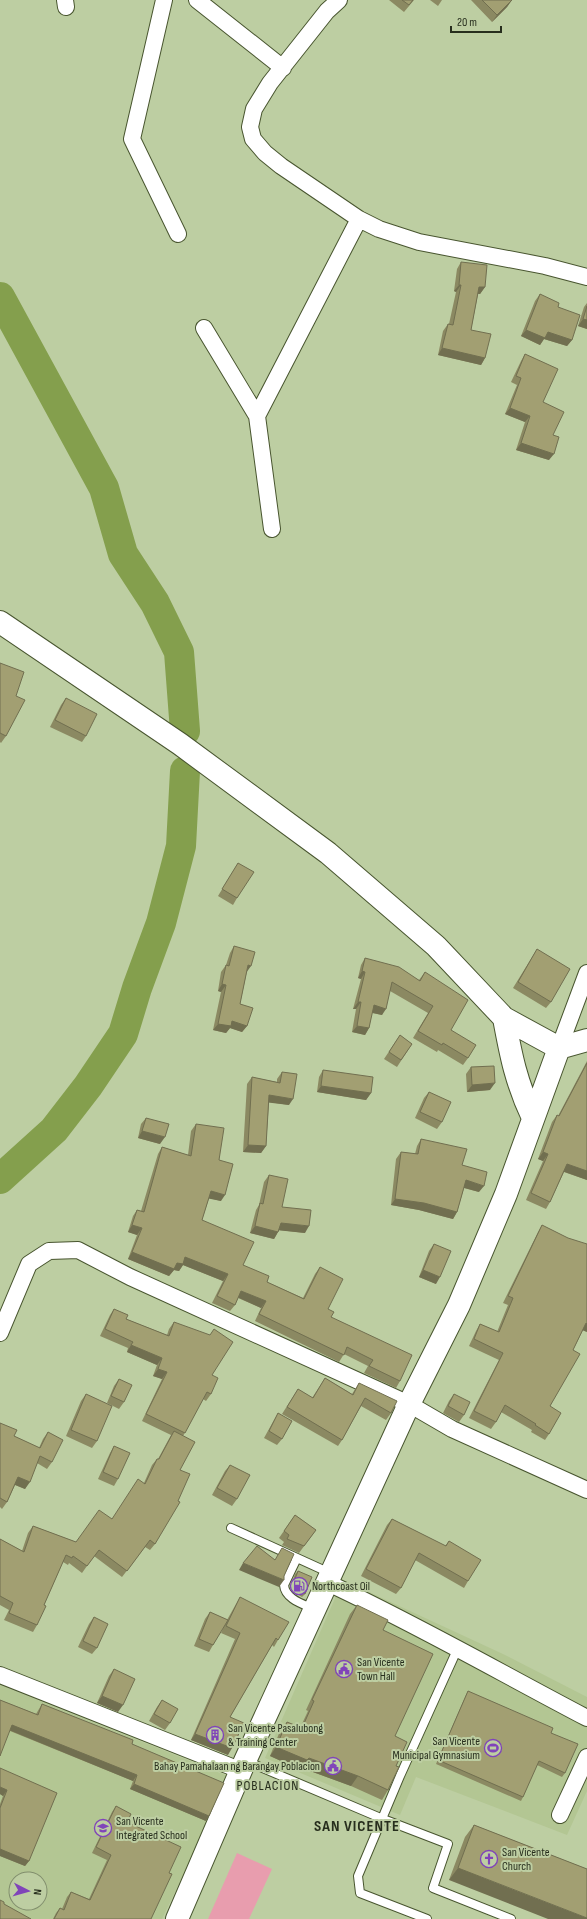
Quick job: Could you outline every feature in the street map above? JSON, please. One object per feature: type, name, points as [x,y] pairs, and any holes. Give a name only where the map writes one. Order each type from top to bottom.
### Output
[{"type":"main road","points":[[0,622],[180,744],[328,852],[436,946],[504,1018],[559,1048],[587,1040]]},
{"type":"main road","points":[[504,1018],[514,1070],[521,1092],[533,1118]]},
{"type":"main road","points":[[177,1919],[243,1766],[410,1404],[458,1305],[506,1194],[559,1048]]},
{"type":"street","points":[[164,0],[132,139],[178,234]]},
{"type":"street","points":[[197,0],[283,68]]},
{"type":"street","points":[[339,0],[327,11],[283,68],[254,109],[250,126],[254,139],[265,152],[281,166],[359,219],[379,228],[419,242],[545,266],[587,277]]},
{"type":"street","points":[[257,416],[359,219]]},
{"type":"street","points":[[204,328],[257,416],[272,528]]},
{"type":"street","points":[[559,1048],[587,973]]},
{"type":"street","points":[[0,1333],[29,1264],[49,1251],[78,1250],[130,1277],[410,1404],[452,1429],[587,1490]]},
{"type":"street","points":[[330,1579],[457,1650],[587,1718]]},
{"type":"street","points":[[0,1675],[243,1766]]},
{"type":"street","points":[[560,1815],[587,1757]]},
{"type":"lane","points":[[231,1528],[297,1558],[330,1579]]},
{"type":"lane","points":[[297,1558],[284,1586],[285,1590],[289,1596],[315,1610]]},
{"type":"lane","points":[[427,1919],[360,1893],[358,1876],[400,1776],[457,1650]]},
{"type":"lane","points":[[243,1766],[448,1844],[433,1888],[511,1919]]},
{"type":"shaded area","points":[[343,1580],[503,1654],[587,1697],[587,1791],[567,1835],[416,1777],[400,1815],[265,1758]]},
{"type":"shaded area","name":"San Vicente Integrated School","points":[[0,1685],[230,1777],[162,1919],[0,1919]]},
{"type":"shaded area","points":[[237,1853],[272,1869],[249,1919],[208,1919]]},
{"type":"building","points":[[402,0],[413,0],[409,5]]},
{"type":"building","points":[[482,0],[512,0],[497,15]]},
{"type":"building","points":[[461,262],[487,265],[485,287],[479,287],[471,330],[491,334],[485,358],[442,348],[448,324],[453,325],[461,285],[459,285]]},
{"type":"building","points":[[540,294],[559,303],[558,307],[580,315],[572,340],[548,332],[545,338],[526,330]]},
{"type":"building","points":[[587,306],[587,320],[583,319]]},
{"type":"building","points":[[525,354],[558,369],[543,402],[564,412],[553,435],[559,437],[554,454],[521,443],[530,416],[510,408],[521,378],[516,376]]},
{"type":"building","points":[[0,663],[24,672],[16,696],[25,700],[6,736],[0,733]]},
{"type":"building","points":[[66,698],[97,714],[86,736],[55,720]]},
{"type":"building","points":[[238,863],[254,872],[237,898],[222,889]]},
{"type":"building","points":[[234,946],[255,952],[251,966],[248,965],[240,1004],[253,1008],[247,1026],[232,1021],[231,1026],[218,1024],[226,985],[222,984],[226,965],[229,966]]},
{"type":"building","points":[[537,949],[570,969],[551,1002],[518,982]]},
{"type":"building","points":[[365,958],[399,967],[420,981],[425,972],[468,1000],[451,1030],[476,1045],[468,1058],[443,1043],[442,1045],[418,1031],[433,1006],[392,982],[386,1009],[374,1005],[369,1028],[357,1026],[361,1002],[358,1002],[365,972],[362,971]]},
{"type":"building","points":[[400,1035],[412,1044],[401,1060],[389,1052]]},
{"type":"building","points":[[587,1063],[587,1171],[567,1164],[550,1202],[531,1193],[548,1154],[543,1152],[557,1115],[559,1116]]},
{"type":"building","points":[[494,1066],[495,1083],[472,1085],[471,1067]]},
{"type":"building","points":[[323,1070],[373,1077],[371,1093],[321,1086]]},
{"type":"building","points":[[282,1072],[297,1074],[293,1099],[269,1095],[266,1146],[248,1145],[252,1077],[280,1083]]},
{"type":"building","points":[[429,1092],[451,1102],[442,1122],[420,1112]]},
{"type":"building","points":[[146,1118],[169,1124],[165,1137],[142,1131]]},
{"type":"building","points":[[196,1124],[224,1128],[219,1160],[233,1164],[225,1195],[211,1191],[202,1220],[254,1242],[243,1265],[269,1276],[267,1282],[304,1299],[320,1267],[343,1279],[328,1309],[334,1312],[331,1317],[412,1355],[400,1381],[369,1366],[373,1360],[347,1347],[344,1355],[259,1314],[266,1301],[241,1291],[235,1305],[217,1296],[228,1274],[185,1257],[183,1264],[177,1263],[174,1269],[132,1252],[142,1228],[132,1225],[137,1210],[144,1212],[162,1147],[191,1156]]},
{"type":"building","points":[[421,1139],[467,1149],[462,1165],[487,1172],[484,1186],[466,1180],[457,1212],[424,1203],[395,1199],[401,1152],[418,1154]]},
{"type":"building","points":[[269,1175],[288,1179],[282,1207],[311,1210],[309,1226],[281,1223],[278,1232],[255,1226],[260,1203],[263,1204]]},
{"type":"building","points":[[542,1225],[568,1238],[587,1244],[587,1324],[586,1323],[573,1350],[580,1354],[550,1406],[561,1413],[549,1434],[505,1405],[496,1422],[474,1411],[503,1353],[474,1339],[480,1324],[499,1332],[513,1298],[508,1296]]},
{"type":"building","points":[[434,1244],[451,1251],[440,1277],[423,1270]]},
{"type":"building","points":[[114,1309],[128,1315],[126,1319],[169,1336],[174,1322],[210,1335],[214,1329],[233,1342],[212,1375],[218,1378],[211,1394],[207,1392],[185,1433],[146,1414],[167,1372],[158,1369],[162,1358],[131,1345],[133,1342],[105,1329]]},
{"type":"building","points":[[325,1378],[353,1395],[359,1383],[397,1401],[391,1413],[365,1398],[342,1440],[287,1407],[298,1389],[313,1398]]},
{"type":"building","points":[[119,1379],[132,1385],[124,1402],[111,1396]]},
{"type":"building","points":[[86,1394],[112,1406],[97,1441],[71,1430]]},
{"type":"building","points":[[454,1394],[470,1402],[464,1415],[448,1406]]},
{"type":"building","points":[[278,1413],[292,1421],[282,1439],[269,1431]]},
{"type":"building","points":[[0,1423],[17,1430],[14,1436],[40,1448],[48,1432],[63,1440],[52,1462],[40,1456],[30,1482],[18,1477],[7,1502],[0,1498]]},
{"type":"building","points":[[174,1431],[195,1442],[180,1470],[190,1474],[178,1501],[180,1502],[155,1544],[150,1540],[127,1571],[99,1550],[87,1566],[73,1556],[72,1558],[66,1555],[37,1625],[9,1613],[13,1603],[0,1596],[0,1539],[24,1552],[33,1526],[76,1542],[99,1510],[112,1519],[138,1479],[145,1484],[157,1459],[159,1459]]},
{"type":"building","points":[[114,1446],[130,1453],[118,1479],[103,1472]]},
{"type":"building","points":[[230,1465],[250,1475],[237,1499],[217,1488]]},
{"type":"building","points":[[295,1515],[316,1530],[304,1546],[287,1539],[289,1535],[284,1531]]},
{"type":"building","points":[[392,1519],[446,1546],[449,1541],[481,1560],[468,1581],[419,1553],[401,1588],[366,1569]]},
{"type":"building","points":[[257,1546],[275,1560],[282,1548],[294,1554],[284,1576],[284,1580],[243,1563]]},
{"type":"building","name":"Northcoast Oil","points":[[298,1571],[312,1577],[305,1594],[297,1590],[293,1584]]},
{"type":"building","points":[[240,1597],[289,1622],[278,1640],[276,1638],[230,1717],[244,1723],[232,1748],[195,1734],[240,1633],[226,1626]]},
{"type":"building","points":[[357,1605],[388,1620],[383,1630],[433,1654],[395,1736],[407,1742],[396,1766],[399,1767],[388,1790],[358,1776],[309,1758],[307,1760],[276,1747],[287,1722],[302,1728],[314,1701],[312,1700]]},
{"type":"building","points":[[210,1612],[228,1620],[213,1645],[199,1639]]},
{"type":"building","points":[[94,1617],[108,1624],[97,1648],[83,1641]]},
{"type":"building","points":[[114,1669],[135,1679],[123,1705],[102,1696]]},
{"type":"building","name":"San Vicente Municipal Gymnasium","points":[[468,1691],[553,1728],[551,1733],[578,1744],[565,1773],[539,1761],[523,1797],[438,1760]]},
{"type":"building","points":[[0,1700],[38,1715],[42,1704],[133,1740],[132,1744],[224,1783],[209,1816],[134,1784],[137,1775],[12,1725],[0,1756]]},
{"type":"building","points":[[162,1700],[178,1709],[170,1723],[154,1714]]},
{"type":"building","points":[[0,1768],[57,1793],[29,1861],[0,1849],[0,1808],[7,1790],[0,1787]]},
{"type":"building","points":[[116,1806],[131,1814],[127,1822],[181,1847],[169,1873],[172,1874],[151,1919],[54,1919],[60,1908],[64,1910],[71,1892],[90,1900],[111,1855],[96,1847]]},
{"type":"building","name":"San Vicente Church","points":[[474,1825],[587,1869],[587,1918],[458,1868]]},
{"type":"building","points":[[0,1900],[8,1906],[8,1911],[17,1911],[31,1919],[0,1919]]},
{"type":"waterway","points":[[0,297],[104,488],[123,554],[155,603],[179,652],[185,731]]},
{"type":"waterway","points":[[0,1179],[54,1130],[88,1086],[123,1034],[137,988],[161,923],[181,846],[185,771]]},
{"type":"place","name":"Northcoast Oil","points":[[299,1586]]},
{"type":"place","name":"San Vicente Town Hall","points":[[344,1669]]},
{"type":"place","name":"San Vicente Pasalubong & Training Center","points":[[215,1735]]},
{"type":"place","name":"San Vicente Municipal Gymnasium","points":[[493,1748]]},
{"type":"place","name":"Bahay Pamahalaan ng Barangay Poblacion","points":[[333,1766]]},
{"type":"place","name":"San Vicente Integrated School","points":[[103,1828]]},
{"type":"place","name":"San Vicente Church","points":[[489,1859]]},
{"type":"district","name":"POBLACION","points":[[268,1785]]},
{"type":"district","name":"SAN VICENTE","points":[[357,1825]]}]
